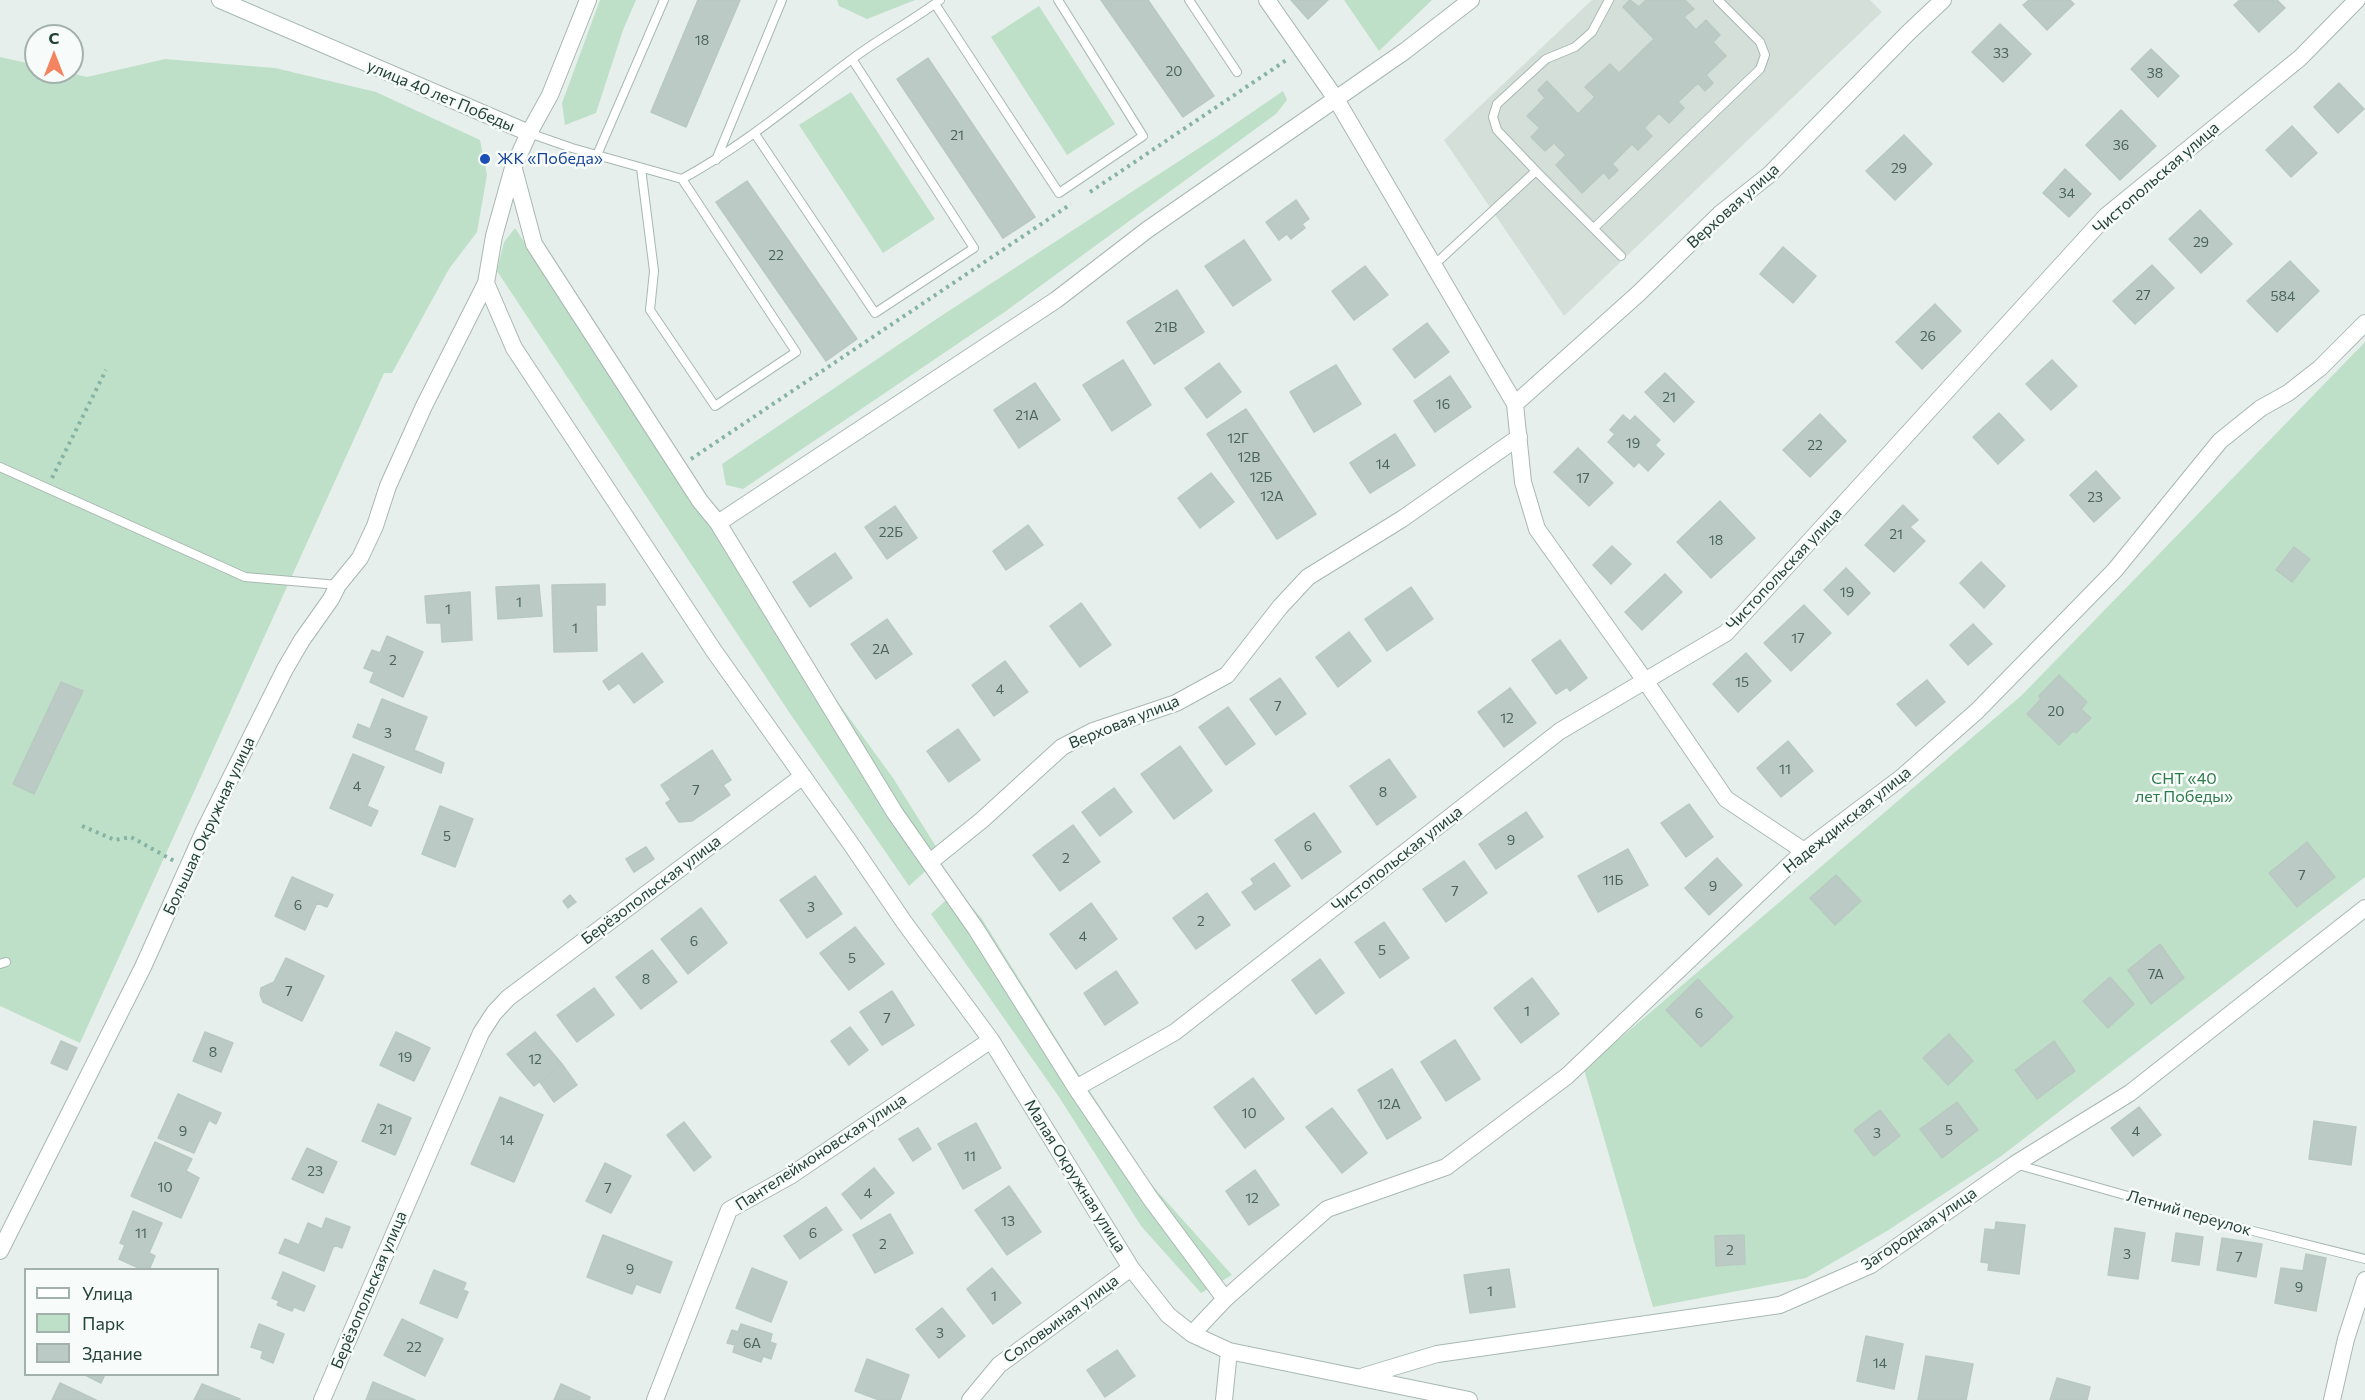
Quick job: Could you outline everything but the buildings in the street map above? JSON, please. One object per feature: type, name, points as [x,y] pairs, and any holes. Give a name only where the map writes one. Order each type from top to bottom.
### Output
[{"type":"street","name":"улица 40 лет Победы","points":[[220,0],[529,133],[550,94],[588,0]]},
{"type":"street","points":[[1267,0],[1336,99],[1515,404],[1523,482],[1537,529],[1726,799],[1804,850]]},
{"type":"street","points":[[718,523],[1056,300],[1147,230],[1405,51],[1471,0]]},
{"type":"street","name":"Верховая улица","points":[[1515,404],[1639,293],[1721,213],[1769,175],[1943,0]]},
{"type":"street","name":"Чистопольская улица","points":[[1076,1088],[1175,1032],[1560,731],[1726,633],[2106,216],[2300,58],[2357,0]]},
{"type":"street","name":"Большая Окружная улица","points":[[0,1251],[143,967],[187,869],[285,669],[338,585],[360,558],[375,526],[388,486],[424,406],[486,283],[494,236],[513,168],[529,133]]},
{"type":"street","points":[[513,168],[534,244],[678,468],[718,523],[869,774],[976,928],[1076,1088],[1150,1198],[1225,1299]]},
{"type":"street","points":[[486,283],[514,348],[714,651],[803,776]]},
{"type":"street","name":"Надеждинская улица","points":[[1192,1334],[1225,1299],[1327,1209],[1446,1167],[1567,1076],[1804,850],[1901,778],[1977,711],[2115,570],[2220,441],[2261,408],[2288,393],[2320,368],[2365,323]]},
{"type":"street","name":"Верховая улица","points":[[930,862],[982,820],[1062,747],[1093,731],[1176,703],[1227,675],[1280,607],[1308,578],[1402,519],[1519,437]]},
{"type":"street","name":"Малая Окружная улица","points":[[803,776],[904,922],[991,1040],[1131,1268],[1168,1315],[1192,1334],[1229,1351],[1469,1400]]},
{"type":"street","name":"Берёзопольская улица","points":[[322,1400],[481,1033],[494,1013],[508,998],[803,776]]},
{"type":"street","name":"Загородная улица","points":[[1360,1377],[1437,1354],[1780,1305],[1871,1265],[2015,1164],[2130,1092],[2365,908]]},
{"type":"street","name":"Пантелеймоновская улица","points":[[655,1400],[729,1210],[790,1176],[991,1040]]},
{"type":"street","name":"Соловьиная улица","points":[[970,1400],[999,1365],[1131,1268]]},
{"type":"street","points":[[2332,1400],[2346,1339],[2365,1280]]},
{"type":"street","points":[[1224,1400],[1229,1351]]},
{"type":"lane","points":[[597,155],[664,0]]},
{"type":"lane","points":[[716,160],[782,0]]},
{"type":"lane","points":[[529,133],[641,168],[682,178],[716,160],[755,134],[852,59],[938,2],[1059,193],[1143,136],[1058,0]]},
{"type":"lane","points":[[1190,0],[1237,72]]},
{"type":"lane","points":[[1609,0],[1592,32],[1575,47],[1546,59],[1497,104],[1493,117],[1497,130],[1621,256]]},
{"type":"lane","points":[[1594,228],[1760,69],[1765,55],[1760,42],[1718,0]]},
{"type":"lane","points":[[755,134],[875,313],[974,248],[852,59]]},
{"type":"lane","points":[[641,168],[654,271],[650,310],[715,406],[796,352],[682,178]]},
{"type":"lane","points":[[1434,265],[1536,171]]},
{"type":"lane","points":[[0,467],[246,577],[338,585]]},
{"type":"lane","name":"Летний переулок","points":[[2015,1164],[2241,1228],[2365,1259]]},
{"type":"path","points":[[1084,196],[1302,49]]},
{"type":"path","points":[[678,468],[1074,202]]},
{"type":"path","points":[[47,487],[106,370]]},
{"type":"path","points":[[82,826],[115,840],[131,837],[187,869]]},
{"type":"shaded area","points":[[1592,0],[1870,0],[1882,12],[1564,316],[1444,140]]},
{"type":"green space","points":[[600,0],[636,0],[623,30],[596,113],[565,125],[562,103]]},
{"type":"green space","points":[[837,0],[915,0],[867,19],[839,6]]},
{"type":"green space","points":[[1344,0],[1432,0],[1379,51]]},
{"type":"green space","points":[[1039,6],[1115,124],[1067,155],[991,37]]},
{"type":"green space","points":[[0,57],[24,62],[24,84],[84,84],[84,76],[165,59],[275,68],[376,92],[480,140],[487,175],[477,232],[449,269],[392,373],[384,373],[80,1043],[0,1006]]},
{"type":"green space","points":[[1283,91],[1287,100],[1276,114],[1006,311],[743,489],[726,485],[722,464],[938,318]]},
{"type":"green space","points":[[851,92],[935,219],[883,253],[799,125]]},
{"type":"green space","points":[[515,228],[707,522],[893,778],[942,856],[909,886],[791,715],[497,271],[504,242]]},
{"type":"green space","name":"СНТ «40 лет Победы»","points":[[2365,342],[2365,877],[2000,1157],[1887,1231],[1806,1278],[1653,1307],[1584,1069],[2022,695]]},
{"type":"green space","points":[[957,890],[982,919],[1067,1056],[1150,1183],[1232,1275],[1201,1293],[1141,1226],[1059,1097],[931,914]]},
{"type":"place","name":"ЖК «Победа»","points":[[485,159]]}]
